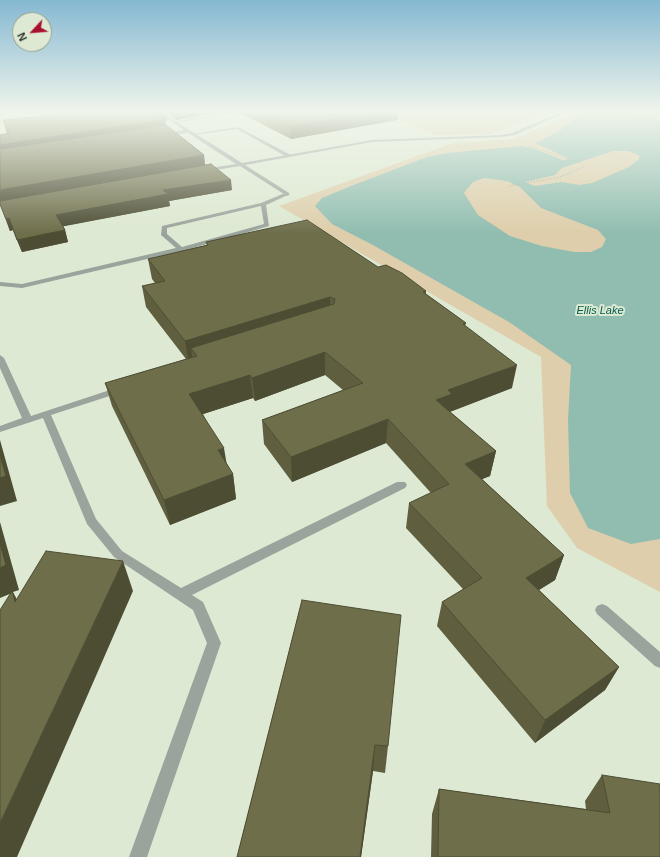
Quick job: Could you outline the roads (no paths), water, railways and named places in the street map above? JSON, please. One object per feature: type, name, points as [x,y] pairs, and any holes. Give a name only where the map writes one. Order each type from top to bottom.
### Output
[{"type":"street","points":[[203,250],[181,248],[164,235],[164,227],[263,204],[287,194],[224,153]]},
{"type":"street","points":[[284,153],[289,156]]},
{"type":"street","points":[[195,173],[306,153]]},
{"type":"street","points":[[262,235],[267,226],[263,204]]},
{"type":"street","points":[[0,284],[22,286],[267,226]]},
{"type":"street","points":[[0,358],[28,420]]},
{"type":"street","points":[[0,429],[128,387]]},
{"type":"street","points":[[46,414],[91,521],[118,554],[198,606],[214,643],[138,857]]},
{"type":"street","points":[[180,595],[401,485]]},
{"type":"street","points":[[602,610],[660,661]]},
{"type":"water","name":"Ellis Lake","points":[[448,153],[545,153],[563,160],[570,159],[557,153],[607,153],[562,168],[555,175],[525,182],[535,186],[561,182],[579,185],[592,183],[629,167],[638,160],[640,156],[633,153],[660,153],[660,539],[631,544],[588,528],[570,493],[568,420],[571,365],[509,322],[371,244],[332,224],[315,206],[322,198],[351,186],[427,157]],"holes":[[[484,178],[507,181],[520,187],[541,208],[598,230],[606,239],[602,247],[591,252],[574,252],[542,246],[510,236],[478,215],[464,193],[473,182]]]}]
